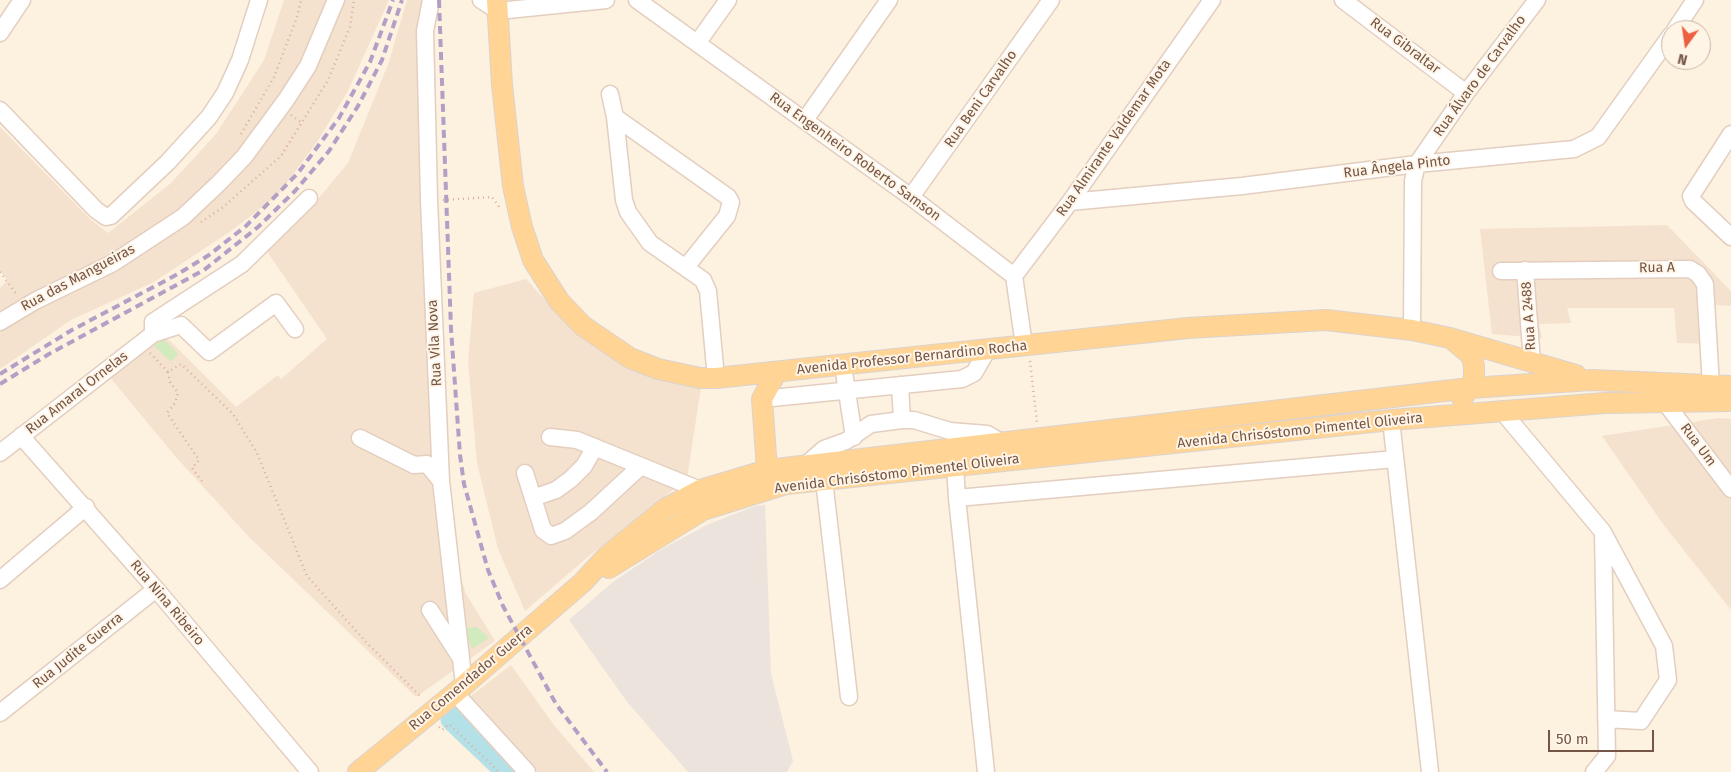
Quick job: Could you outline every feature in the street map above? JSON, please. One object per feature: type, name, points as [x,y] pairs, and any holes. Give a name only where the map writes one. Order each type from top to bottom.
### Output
[{"type":"main road","name":"Avenida Professor Bernardino Rocha","points":[[492,4],[513,186],[518,212],[533,260],[559,302],[583,326],[630,358],[680,374],[716,378],[843,366],[1026,345],[1287,320],[1334,320],[1412,330],[1450,338],[1592,380]]},
{"type":"main road","points":[[1399,420],[1454,406],[1470,388],[1474,378],[1474,366],[1471,356],[1450,338]]},
{"type":"main road","points":[[776,373],[762,399],[767,470],[775,479],[786,484]]},
{"type":"main road","points":[[737,376],[746,382],[762,399]]},
{"type":"main road","name":"Avenida Chrisóstomo Pimentel Oliveira","points":[[583,582],[607,556],[665,509],[700,490],[767,470],[808,463],[1470,388],[1592,380],[1721,386]]},
{"type":"main road","name":"Avenida Chrisóstomo Pimentel Oliveira","points":[[583,582],[615,565],[703,510],[786,484],[1399,420],[1502,411],[1664,401],[1731,401]]},
{"type":"main road","name":"Rua Comendador Guerra","points":[[358,772],[446,701],[583,582]]},
{"type":"street","points":[[0,33],[22,0]]},
{"type":"street","points":[[0,110],[96,210],[106,217],[111,216],[168,162],[209,117],[224,93],[240,60],[259,0]]},
{"type":"street","name":"Rua das Mangueiras","points":[[0,322],[25,307],[113,263],[183,217],[242,159],[286,100],[308,66],[336,0]]},
{"type":"street","name":"Rua Vila Nova","points":[[431,0],[425,31],[429,200],[442,481],[461,659],[446,701]]},
{"type":"street","points":[[492,4],[606,0]]},
{"type":"street","name":"Rua Engenheiro Roberto Samson","points":[[637,0],[698,42],[911,197],[1014,276]]},
{"type":"street","points":[[698,42],[728,0]]},
{"type":"street","points":[[805,120],[889,0]]},
{"type":"street","name":"Rua Beni Carvalho","points":[[911,197],[1051,0]]},
{"type":"street","name":"Rua Almirante Valdemar Mota","points":[[1014,276],[1070,202],[1212,0]]},
{"type":"street","name":"Rua Gibraltar","points":[[1343,0],[1365,6],[1466,93]]},
{"type":"street","name":"Rua Álvaro de Carvalho","points":[[1412,330],[1413,181],[1417,164],[1466,93],[1537,0]]},
{"type":"street","points":[[1682,20],[1695,0]]},
{"type":"street","name":"Rua Ângela Pinto","points":[[1070,202],[1242,186],[1417,164],[1574,149],[1588,144],[1598,137],[1661,49]]},
{"type":"street","points":[[610,94],[615,117],[624,200],[628,212],[650,243],[663,254],[686,267],[703,280],[708,291],[716,378]]},
{"type":"street","points":[[615,117],[728,197],[730,202],[727,216],[686,267]]},
{"type":"street","points":[[1730,136],[1691,193],[1691,198],[1731,237]]},
{"type":"street","points":[[147,338],[153,322],[242,264],[309,198]]},
{"type":"street","name":"Rua A","points":[[1501,271],[1690,269],[1698,274],[1704,284],[1721,386]]},
{"type":"street","name":"Rua A 2488","points":[[1525,270],[1532,362]]},
{"type":"street","points":[[1014,276],[1026,345]]},
{"type":"street","points":[[147,338],[182,325],[209,352],[276,303],[295,330]]},
{"type":"street","name":"Rua Amaral Ornelas","points":[[0,453],[147,338]]},
{"type":"street","points":[[762,399],[962,379],[974,373],[988,349]]},
{"type":"street","points":[[921,356],[923,383]]},
{"type":"street","points":[[843,366],[845,390],[854,437]]},
{"type":"street","points":[[900,385],[902,420]]},
{"type":"street","name":"Rua Um","points":[[1664,401],[1731,489]]},
{"type":"street","points":[[1502,411],[1603,532],[1664,646],[1668,680],[1641,721],[1606,719]]},
{"type":"street","points":[[808,463],[824,449],[854,437],[871,424],[902,420],[914,420],[950,431],[987,434],[1001,442]]},
{"type":"street","points":[[1399,420],[1395,459],[1430,772]]},
{"type":"street","name":"Rua Nina Ribeiro","points":[[21,436],[86,507],[310,772]]},
{"type":"street","points":[[550,436],[577,440],[700,490]]},
{"type":"street","points":[[360,438],[414,464],[427,464],[442,481]]},
{"type":"street","points":[[533,498],[556,490],[571,479],[584,466],[595,448]]},
{"type":"street","points":[[958,498],[1395,459]]},
{"type":"street","points":[[525,473],[543,530],[551,536],[565,532],[641,466]]},
{"type":"street","points":[[955,466],[986,772]]},
{"type":"street","points":[[824,480],[849,697]]},
{"type":"street","points":[[0,580],[86,507]]},
{"type":"street","points":[[1594,772],[1607,756],[1603,532]]},
{"type":"street","name":"Rua Judite Guerra","points":[[0,713],[156,589]]},
{"type":"street","points":[[430,610],[461,659]]},
{"type":"street","points":[[446,701],[527,772]]},
{"type":"path","points":[[242,159],[234,146],[274,77],[297,17],[301,0]]},
{"type":"path","points":[[429,200],[492,197],[500,208],[518,212]]},
{"type":"path","points":[[0,272],[25,307]]},
{"type":"path","points":[[147,338],[168,372],[170,382],[178,393],[176,403],[167,413],[199,460],[192,468],[202,481]]},
{"type":"path","points":[[1026,345],[1039,438]]},
{"type":"path","points":[[168,372],[181,364],[233,414],[257,453],[307,576],[366,642],[446,701],[442,730],[449,724],[499,772]]},
{"type":"shaded area","points":[[284,0],[389,0],[348,91],[317,142],[278,195],[231,231],[154,282],[71,320],[0,369],[0,288],[8,280],[0,272],[0,127],[91,220],[108,233],[171,183],[216,134],[264,60]]},
{"type":"shaded area","points":[[407,0],[435,0],[431,40],[438,500],[466,594],[495,641],[416,697],[249,537],[175,456],[108,375],[160,319],[166,337],[236,407],[278,375],[281,379],[327,339],[266,250],[318,199],[348,163],[389,62]]},
{"type":"shaded area","points":[[1667,225],[1731,291],[1731,306],[1716,305],[1715,344],[1677,343],[1674,308],[1567,308],[1571,323],[1539,324],[1542,338],[1492,334],[1480,229]]},
{"type":"shaded area","points":[[526,279],[574,332],[633,368],[701,387],[687,479],[589,556],[525,611],[498,549],[477,463],[468,361],[474,293]]},
{"type":"shaded area","points":[[1718,418],[1731,419],[1731,610],[1663,524],[1602,436]]},
{"type":"shaded area","points":[[765,505],[771,674],[793,761],[787,772],[688,772],[628,703],[569,620],[613,582],[662,549],[707,525],[755,506]]},
{"type":"shaded area","points":[[511,665],[554,725],[594,772],[533,772],[467,699]]},
{"type":"green space","points":[[163,338],[178,354],[171,362],[154,346]]},
{"type":"green space","points":[[477,627],[489,638],[472,649],[464,628]]},
{"type":"waterway","points":[[453,719],[509,772]]},
{"type":"railway","points":[[0,374],[72,330],[178,274],[209,255],[246,226],[298,173],[339,118],[370,62],[393,0]]},
{"type":"railway","points":[[0,384],[49,354],[204,270],[258,227],[295,191],[329,151],[358,106],[382,60],[402,0]]},
{"type":"railway","points":[[439,0],[451,329],[460,455],[464,484],[488,570],[503,606],[556,704],[607,772]]}]
